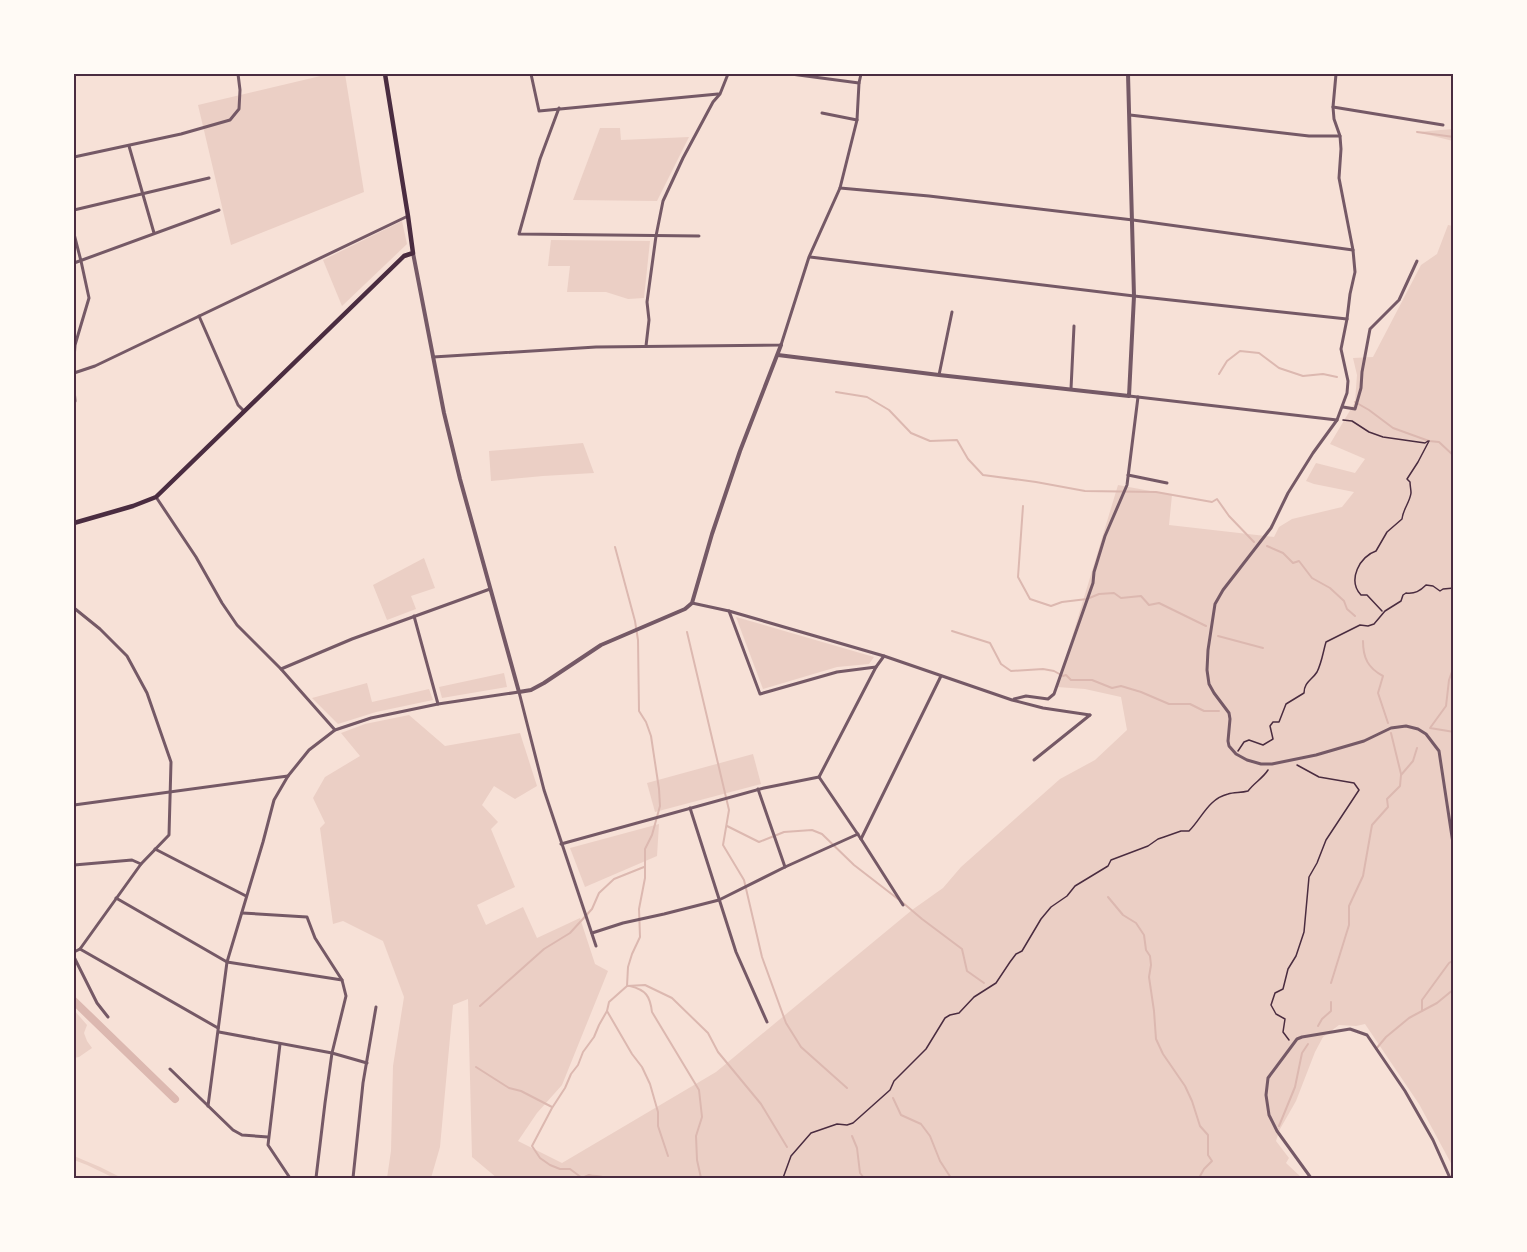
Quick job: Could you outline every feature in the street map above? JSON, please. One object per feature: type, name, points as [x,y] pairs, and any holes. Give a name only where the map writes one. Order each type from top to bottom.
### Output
[{"type":"main road","points":[[74,523],[156,497],[404,256],[412,253],[385,74]]},
{"type":"street","points":[[74,157],[181,134],[230,120],[239,109],[238,74]]},
{"type":"street","points":[[531,74],[539,111],[720,94]]},
{"type":"street","points":[[646,346],[649,320],[647,302],[663,201],[683,158],[713,102],[720,94],[728,74]]},
{"type":"street","points":[[791,74],[859,83]]},
{"type":"street","points":[[208,1106],[227,962],[274,800],[288,776],[309,750],[335,730],[371,718],[438,704],[531,690],[601,645],[685,609],[692,603],[740,451],[778,355],[809,257],[840,188],[857,120],[861,74]]},
{"type":"street","points":[[1128,74],[1134,296],[1129,396]]},
{"type":"street","points":[[1336,74],[1333,107],[1334,119],[1340,136],[1339,178],[1355,272],[1341,348],[1348,381],[1347,393],[1337,420],[1288,493],[1271,528],[1223,590],[1215,604],[1208,650],[1209,684],[1229,713],[1229,746],[1236,754],[1261,764],[1272,764],[1337,750],[1364,741],[1391,728],[1406,726],[1426,734],[1439,751],[1454,850]]},
{"type":"street","points":[[1333,107],[1443,125]]},
{"type":"street","points":[[559,108],[540,159],[519,234],[699,236]]},
{"type":"street","points":[[822,113],[857,120]]},
{"type":"street","points":[[1130,115],[1309,136],[1340,136]]},
{"type":"street","points":[[129,146],[154,234]]},
{"type":"street","points":[[74,210],[209,178]]},
{"type":"street","points":[[840,188],[930,196],[1133,220],[1353,250]]},
{"type":"street","points":[[74,263],[219,210]]},
{"type":"street","points":[[74,374],[408,216]]},
{"type":"street","points":[[74,234],[88,298],[75,345],[74,359]]},
{"type":"street","points":[[412,253],[444,413],[490,589],[544,790],[596,946]]},
{"type":"street","points":[[809,257],[1347,319]]},
{"type":"street","points":[[1342,407],[1355,409],[1371,329],[1399,300],[1417,261]]},
{"type":"street","points":[[939,375],[952,312]]},
{"type":"street","points":[[199,316],[238,405],[246,412]]},
{"type":"street","points":[[1071,389],[1074,326]]},
{"type":"street","points":[[433,357],[596,347],[781,345]]},
{"type":"street","points":[[778,355],[1337,420]]},
{"type":"street","points":[[74,389],[75,401]]},
{"type":"street","points":[[1012,700],[1026,696],[1048,699],[1054,694],[1093,583],[1105,536],[1127,485],[1138,397]]},
{"type":"street","points":[[1128,475],[1167,483]]},
{"type":"street","points":[[156,497],[237,625],[281,669],[335,730]]},
{"type":"street","points":[[281,669],[414,616],[490,589]]},
{"type":"street","points":[[692,603],[729,611],[884,656],[1012,700],[1043,708],[1089,715],[1034,760]]},
{"type":"street","points":[[74,608],[100,629],[127,656],[147,693],[171,762],[169,835],[141,864],[80,949],[74,954],[97,1003],[108,1017]]},
{"type":"street","points":[[729,611],[760,694],[837,672],[876,667]]},
{"type":"street","points":[[414,616],[438,704]]},
{"type":"street","points":[[819,777],[876,667],[884,656]]},
{"type":"street","points":[[861,838],[941,676]]},
{"type":"street","points":[[74,805],[288,776]]},
{"type":"street","points":[[561,844],[758,789],[819,777]]},
{"type":"street","points":[[819,777],[903,905]]},
{"type":"street","points":[[758,789],[785,867]]},
{"type":"street","points":[[690,808],[736,952],[767,1022]]},
{"type":"street","points":[[592,933],[623,923],[719,900],[858,834]]},
{"type":"street","points":[[156,849],[246,896]]},
{"type":"street","points":[[74,865],[132,860],[141,864]]},
{"type":"street","points":[[116,898],[227,962],[342,980]]},
{"type":"street","points":[[242,913],[307,917],[315,938],[342,980],[346,996],[332,1053],[316,1179]]},
{"type":"street","points":[[80,949],[218,1030],[332,1053],[366,1063]]},
{"type":"street","points":[[353,1179],[363,1083],[376,1007]]},
{"type":"street","points":[[1311,1179],[1277,1131],[1269,1115],[1266,1095],[1268,1078],[1297,1038],[1350,1029],[1367,1035],[1405,1091],[1433,1140],[1450,1179]]},
{"type":"street","points":[[280,1044],[268,1145],[290,1179]]},
{"type":"street","points":[[170,1069],[233,1130],[242,1135],[269,1137]]},
{"type":"path","points":[[1337,420],[1352,421],[1369,432],[1383,437],[1425,443],[1429,441],[1408,476],[1411,493],[1402,519],[1387,532],[1376,550],[1369,553],[1356,570],[1357,591],[1361,595],[1367,595],[1384,612]]},
{"type":"path","points":[[1236,754],[1244,742],[1249,740],[1263,745],[1273,739],[1270,726],[1273,722],[1279,722],[1286,704],[1304,693],[1307,682],[1316,675],[1326,642],[1360,625],[1374,624],[1384,612],[1401,601],[1406,593],[1413,594],[1426,585],[1433,586],[1440,591],[1454,588]]},
{"type":"path","points":[[1289,759],[1319,777],[1354,783],[1359,790],[1326,840],[1309,876],[1304,932],[1296,956],[1288,969],[1283,989],[1275,993],[1271,1005],[1276,1014],[1285,1019],[1283,1032],[1293,1045]]},
{"type":"path","points":[[783,1179],[791,1156],[811,1133],[837,1124],[847,1125],[854,1122],[890,1090],[894,1081],[926,1049],[945,1018],[959,1012],[974,997],[996,983],[1016,954],[1022,951],[1051,907],[1067,896],[1075,886],[1108,866],[1111,860],[1148,846],[1158,839],[1181,831],[1189,831],[1206,807],[1224,795],[1248,791],[1257,780],[1265,775],[1272,764]]},
{"type":"shaded area","points":[[329,74],[345,74],[364,192],[231,245],[198,105]]},
{"type":"shaded area","points":[[600,128],[620,128],[621,140],[689,137],[657,201],[573,200]]},
{"type":"shaded area","points":[[1453,129],[1453,141],[1417,132]]},
{"type":"shaded area","points":[[402,221],[407,244],[342,306],[323,260]]},
{"type":"shaded area","points":[[1448,225],[1453,226],[1453,1167],[1419,1104],[1365,1024],[1339,1025],[1323,1037],[1296,1101],[1280,1129],[1276,1141],[1289,1158],[1286,1163],[1302,1178],[497,1178],[472,1157],[468,999],[453,1005],[440,1147],[431,1178],[387,1178],[391,1151],[393,1066],[404,997],[383,941],[343,921],[333,924],[320,828],[325,823],[313,798],[325,777],[360,756],[341,733],[365,724],[409,715],[445,746],[520,733],[537,786],[515,799],[494,786],[482,805],[498,822],[491,829],[515,887],[477,905],[486,925],[523,907],[537,938],[580,918],[595,964],[608,971],[562,1085],[537,1113],[518,1141],[562,1163],[716,1072],[912,910],[943,888],[961,867],[1060,779],[1095,760],[1127,730],[1121,697],[1085,689],[1057,687],[1118,485],[1172,495],[1169,525],[1274,537],[1279,527],[1292,519],[1342,507],[1354,492],[1306,481],[1316,463],[1355,473],[1365,459],[1330,444],[1355,402],[1357,375],[1353,358],[1373,357],[1421,265],[1437,254]]},
{"type":"shaded area","points":[[551,240],[650,241],[644,298],[628,299],[606,292],[567,292],[570,266],[548,266]]},
{"type":"shaded area","points":[[583,443],[594,473],[491,481],[489,451]]},
{"type":"shaded area","points":[[424,558],[435,588],[411,596],[416,609],[387,620],[373,585]]},
{"type":"shaded area","points":[[736,617],[874,657],[869,664],[837,667],[763,689]]},
{"type":"shaded area","points":[[504,673],[507,687],[442,698],[439,687]]},
{"type":"shaded area","points":[[367,683],[372,702],[429,689],[433,700],[376,712],[338,724],[312,698]]},
{"type":"shaded area","points":[[753,754],[761,784],[655,812],[647,783]]},
{"type":"shaded area","points":[[659,824],[657,856],[585,887],[570,848]]},
{"type":"shaded area","points":[[74,1010],[87,1025],[84,1033],[92,1048],[74,1058]]},
{"type":"shaded area","points":[[74,1156],[122,1178],[114,1178],[74,1160]]},
{"type":"waterway","points":[[1417,132],[1454,137]]},
{"type":"waterway","points":[[1219,374],[1227,361],[1240,351],[1259,353],[1279,368],[1303,376],[1323,374],[1337,377]]},
{"type":"waterway","points":[[836,392],[867,397],[889,410],[911,433],[930,441],[957,440],[968,459],[983,475],[1085,491],[1156,492],[1212,502],[1217,499],[1229,516],[1254,542]]},
{"type":"waterway","points":[[1355,402],[1393,428],[1429,441],[1439,442],[1454,456]]},
{"type":"waterway","points":[[1023,506],[1018,577],[1030,599],[1051,606],[1062,602],[1087,599],[1099,594],[1114,593],[1121,598],[1141,596],[1149,605],[1159,603],[1206,626]]},
{"type":"waterway","points":[[1267,546],[1283,553],[1293,563],[1299,561],[1312,578],[1330,588],[1355,616]]},
{"type":"waterway","points":[[605,1178],[589,1175],[582,1178],[570,1169],[560,1169],[550,1165],[540,1158],[532,1146],[578,1065],[583,1052],[594,1037],[609,1002],[627,986],[628,967],[640,937],[639,909],[645,878],[645,849],[652,835],[660,806],[651,736],[639,711],[638,640],[635,621],[615,547]]},
{"type":"waterway","points":[[952,631],[990,643],[1001,664],[1011,671],[1043,669],[1054,671],[1063,676],[1066,675],[1071,680],[1092,680],[1112,688],[1121,686],[1169,704],[1190,704],[1204,711],[1219,711]]},
{"type":"waterway","points":[[687,632],[729,810],[723,845],[744,880],[762,957],[786,1023],[801,1047],[847,1088]]},
{"type":"waterway","points":[[1218,636],[1263,648]]},
{"type":"waterway","points":[[1363,641],[1367,662],[1383,676],[1378,693],[1388,723]]},
{"type":"waterway","points":[[1454,666],[1449,680],[1446,706],[1430,728],[1454,732]]},
{"type":"waterway","points":[[1391,733],[1401,774]]},
{"type":"waterway","points":[[1331,983],[1349,925],[1349,906],[1363,876],[1372,825],[1388,807],[1387,799],[1400,786],[1401,775],[1413,761],[1417,748]]},
{"type":"waterway","points":[[727,826],[759,842],[784,832],[812,830],[822,834],[854,865],[898,899]]},
{"type":"waterway","points":[[480,1006],[544,949],[570,933],[592,909],[599,893],[614,879],[644,867]]},
{"type":"waterway","points":[[1108,897],[1123,915],[1136,923],[1144,935],[1146,950],[1150,956],[1149,977],[1156,1039],[1163,1054],[1185,1086],[1200,1126],[1208,1135],[1208,1155],[1212,1161],[1199,1178]]},
{"type":"waterway","points":[[902,902],[962,949],[967,971],[984,983]]},
{"type":"waterway","points":[[1422,1011],[1422,1000],[1449,963],[1454,960]]},
{"type":"waterway","points":[[627,986],[645,985],[672,998],[708,1033],[718,1052],[761,1104],[787,1147]]},
{"type":"waterway","points":[[630,986],[646,995],[652,1012],[699,1090],[702,1117],[696,1136],[697,1160],[701,1178]]},
{"type":"waterway","points":[[1376,1049],[1386,1037],[1409,1018],[1437,1003],[1454,989]]},
{"type":"waterway","points":[[74,1001],[175,1099]]},
{"type":"waterway","points":[[1318,1026],[1331,1011],[1331,1002]]},
{"type":"waterway","points":[[607,1011],[650,1084],[658,1112],[658,1126],[668,1156]]},
{"type":"waterway","points":[[1279,1126],[1295,1087],[1302,1053],[1308,1044]]},
{"type":"waterway","points":[[476,1067],[509,1088],[521,1091],[552,1107]]},
{"type":"waterway","points":[[893,1098],[901,1115],[921,1124],[930,1136],[940,1161],[951,1178]]},
{"type":"waterway","points":[[852,1136],[857,1148],[860,1173],[864,1178]]}]
